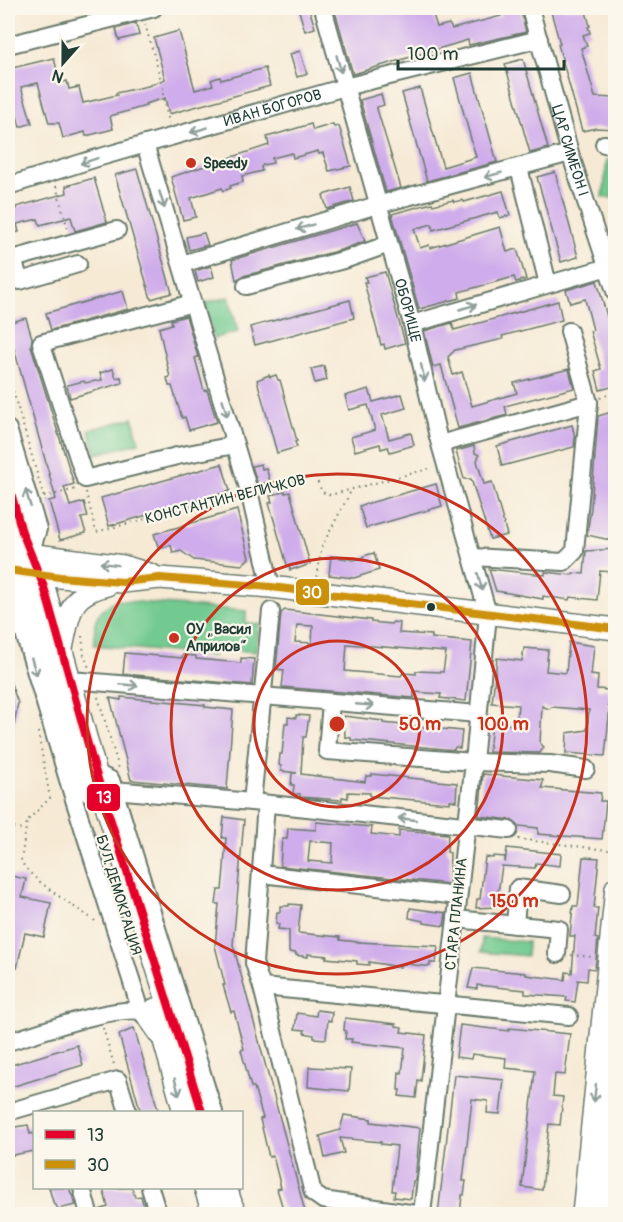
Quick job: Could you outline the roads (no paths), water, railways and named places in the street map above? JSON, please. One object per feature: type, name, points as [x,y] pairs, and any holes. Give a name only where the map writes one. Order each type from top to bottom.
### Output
[{"type":"main road","name":"БУЛ. ДЕМОКРАЦИЯ","points":[[8,482],[17,559],[54,689],[183,1111]]},
{"type":"main road","name":"БУЛ. ДЕМОКРАЦИЯ","points":[[17,559],[62,649],[96,773],[201,1111]]},
{"type":"main road","points":[[17,559],[123,566],[160,578]]},
{"type":"main road","points":[[17,559],[122,582]]},
{"type":"main road","points":[[62,649],[70,614],[82,594],[90,589],[122,582],[160,578],[271,587],[615,629]]},
{"type":"main road","points":[[583,1215],[615,888]]},
{"type":"main road","points":[[598,1215],[615,1043]]},
{"type":"main road","points":[[205,1189],[213,1215]]},
{"type":"main road","points":[[235,1189],[235,1215]]},
{"type":"street","name":"ОБОРИЩЕ","points":[[323,8],[412,324],[440,444],[488,614]]},
{"type":"street","name":"ЦАР СИМЕОН I","points":[[530,8],[570,153],[615,294]]},
{"type":"street","points":[[8,45],[147,9]]},
{"type":"street","name":"ИВАН БОГОРОВ","points":[[8,186],[345,87],[539,39]]},
{"type":"street","points":[[145,144],[249,491],[271,587]]},
{"type":"street","points":[[182,264],[377,205],[570,153]]},
{"type":"street","points":[[519,168],[548,284]]},
{"type":"street","points":[[78,264],[20,281],[13,259],[117,230]]},
{"type":"street","points":[[246,286],[347,259],[389,244]]},
{"type":"street","points":[[412,324],[608,267]]},
{"type":"street","points":[[194,303],[41,343],[85,479],[177,456],[235,445]]},
{"type":"street","points":[[473,557],[564,562],[575,551],[590,403],[569,331]]},
{"type":"street","points":[[440,444],[590,403]]},
{"type":"street","points":[[8,429],[38,529],[17,559],[11,590],[141,1011],[165,1046]]},
{"type":"street","points":[[271,611],[262,697],[259,803],[261,874],[254,963],[313,1193],[323,1200],[372,1212],[416,1215]]},
{"type":"street","name":"СТАРА ПЛАНИНА","points":[[422,1215],[474,762],[488,614]]},
{"type":"street","points":[[71,680],[230,701],[262,697],[478,714]]},
{"type":"street","points":[[332,702],[327,751],[474,762],[550,764],[586,769]]},
{"type":"street","points":[[96,773],[111,780],[213,1111]]},
{"type":"street","points":[[125,791],[466,825],[510,834]]},
{"type":"street","points":[[261,874],[458,896]]},
{"type":"street","points":[[515,924],[518,888],[562,894]]},
{"type":"street","points":[[456,920],[559,928],[557,954]]},
{"type":"street","points":[[262,987],[569,1016]]},
{"type":"street","points":[[8,1042],[99,1015],[141,1011]]},
{"type":"street","points":[[8,1112],[60,1105],[118,1080],[127,1111]]},
{"type":"street","points":[[82,1189],[89,1215]]},
{"type":"street","points":[[150,1189],[158,1215]]},
{"type":"place","name":"Speedy","points":[[191,163]]},
{"type":"place","name":"ОУ „Васил Априлов“","points":[[174,638]]}]
